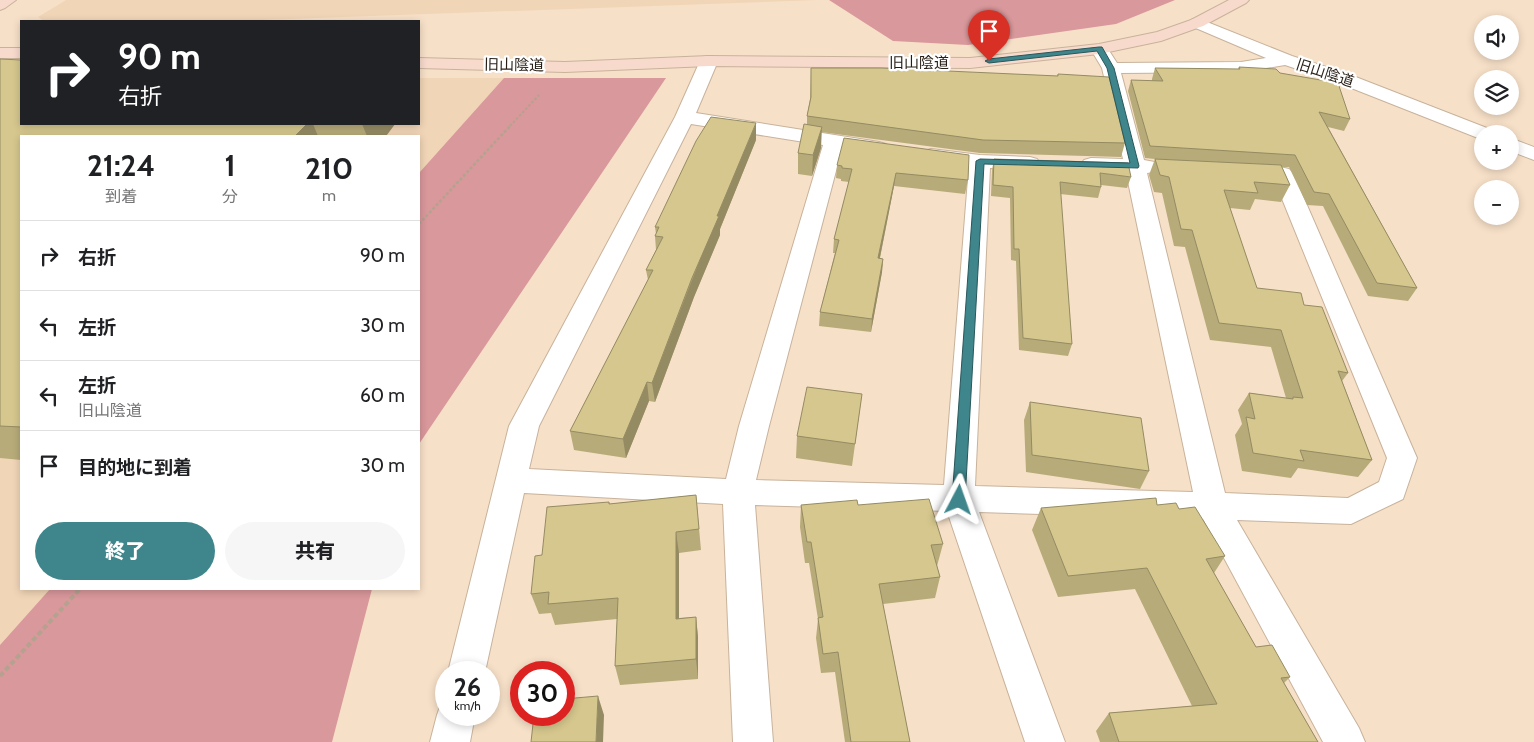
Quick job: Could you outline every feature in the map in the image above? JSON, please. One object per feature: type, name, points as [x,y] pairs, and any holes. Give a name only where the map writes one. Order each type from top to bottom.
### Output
[{"type":"street","points":[[0,4],[8,0]]},
{"type":"street","points":[[1197,23],[1241,0]]},
{"type":"street","name":"旧山陰道","points":[[420,63],[565,67],[709,61],[970,63],[1105,58],[1197,23],[1286,60],[1342,78],[1474,130]]},
{"type":"street","points":[[0,53],[20,53]]},
{"type":"street","points":[[1286,60],[1241,67],[1105,58],[1135,166],[1212,506],[1345,742]]},
{"type":"street","points":[[469,661],[524,426],[685,117],[709,61]]},
{"type":"street","points":[[685,117],[907,152],[980,161],[1048,163]]},
{"type":"street","points":[[753,742],[738,492],[754,426],[834,142]]},
{"type":"street","points":[[1519,148],[1534,154]]},
{"type":"street","points":[[980,161],[959,500],[1045,742]]},
{"type":"street","points":[[1077,164],[1174,168]]},
{"type":"street","points":[[510,480],[738,492],[1351,512],[1392,490],[1402,458],[1282,173],[1233,171]]},
{"type":"street","points":[[450,742],[454,726]]},
{"type":"path","points":[[420,223],[565,67]]},
{"type":"path","points":[[0,676],[79,590]]},
{"type":"shaded area","points":[[66,0],[818,0],[263,20],[42,20],[38,17]]},
{"type":"shaded area","points":[[829,0],[1175,0],[1116,24],[968,45],[893,41]]},
{"type":"shaded area","points":[[0,78],[20,125],[420,125],[420,78],[504,78],[420,172],[420,135],[20,135],[20,590],[49,590],[0,645]]},
{"type":"shaded area","points":[[504,78],[666,78],[420,443],[420,172]]},
{"type":"shaded area","points":[[49,590],[372,590],[332,742],[0,742],[0,645]]},
{"type":"building","points":[[0,59],[20,60],[20,125],[306,125],[296,135],[20,135],[20,427],[0,426]]},
{"type":"building","points":[[1239,67],[1276,69],[1280,73],[1338,83],[1350,119],[1319,112],[1417,288],[1377,283],[1329,194],[1314,192],[1295,155],[1150,146],[1131,80],[1163,81],[1155,68],[1240,69]]},
{"type":"building","points":[[811,68],[881,68],[1109,77],[1125,143],[983,140],[807,116],[811,97]]},
{"type":"building","points":[[711,117],[756,123],[692,278],[652,383],[647,382],[623,439],[570,431],[653,270],[646,270],[663,237],[655,236],[659,227],[655,227],[696,141]]},
{"type":"building","points":[[804,124],[822,127],[813,155],[798,153]]},
{"type":"building","points":[[844,138],[969,155],[968,180],[896,173],[878,258],[883,259],[872,319],[820,312],[839,240],[834,239],[852,169],[842,168],[842,166],[837,165]]},
{"type":"building","points":[[994,159],[1128,163],[1131,177],[1100,173],[1101,187],[1060,182],[1072,344],[1023,338],[1019,249],[1014,249],[1013,187],[993,185]]},
{"type":"building","points":[[1155,159],[1281,165],[1290,185],[1254,182],[1258,193],[1224,190],[1257,288],[1301,293],[1304,305],[1322,307],[1348,373],[1338,371],[1372,460],[1300,450],[1304,461],[1253,453],[1246,417],[1255,419],[1249,393],[1293,399],[1293,397],[1303,398],[1281,330],[1219,323],[1192,230],[1181,229],[1169,177],[1160,175]]},
{"type":"building","points":[[807,387],[862,394],[855,444],[797,436]]},
{"type":"building","points":[[1030,402],[1141,418],[1149,471],[1032,455]]},
{"type":"building","points":[[696,495],[699,529],[676,532],[676,619],[696,617],[696,659],[615,666],[618,598],[548,604],[549,592],[531,594],[535,556],[542,555],[547,507],[609,502],[609,504]]},
{"type":"building","points":[[1156,498],[1157,505],[1176,503],[1179,509],[1195,507],[1225,556],[1206,559],[1256,647],[1272,645],[1290,677],[1281,678],[1318,742],[1119,742],[1109,713],[1217,704],[1147,568],[1068,576],[1041,508]]},
{"type":"building","points":[[929,499],[943,544],[931,545],[940,577],[879,584],[910,742],[851,742],[838,652],[823,654],[818,618],[823,617],[811,542],[807,542],[801,505],[857,500],[858,505]]},
{"type":"building","points":[[598,696],[596,742],[531,742],[533,726],[575,726],[575,698]]},
{"type":"route","points":[[959,500],[980,161],[1135,166],[1111,68],[1099,49],[989,61]]}]
